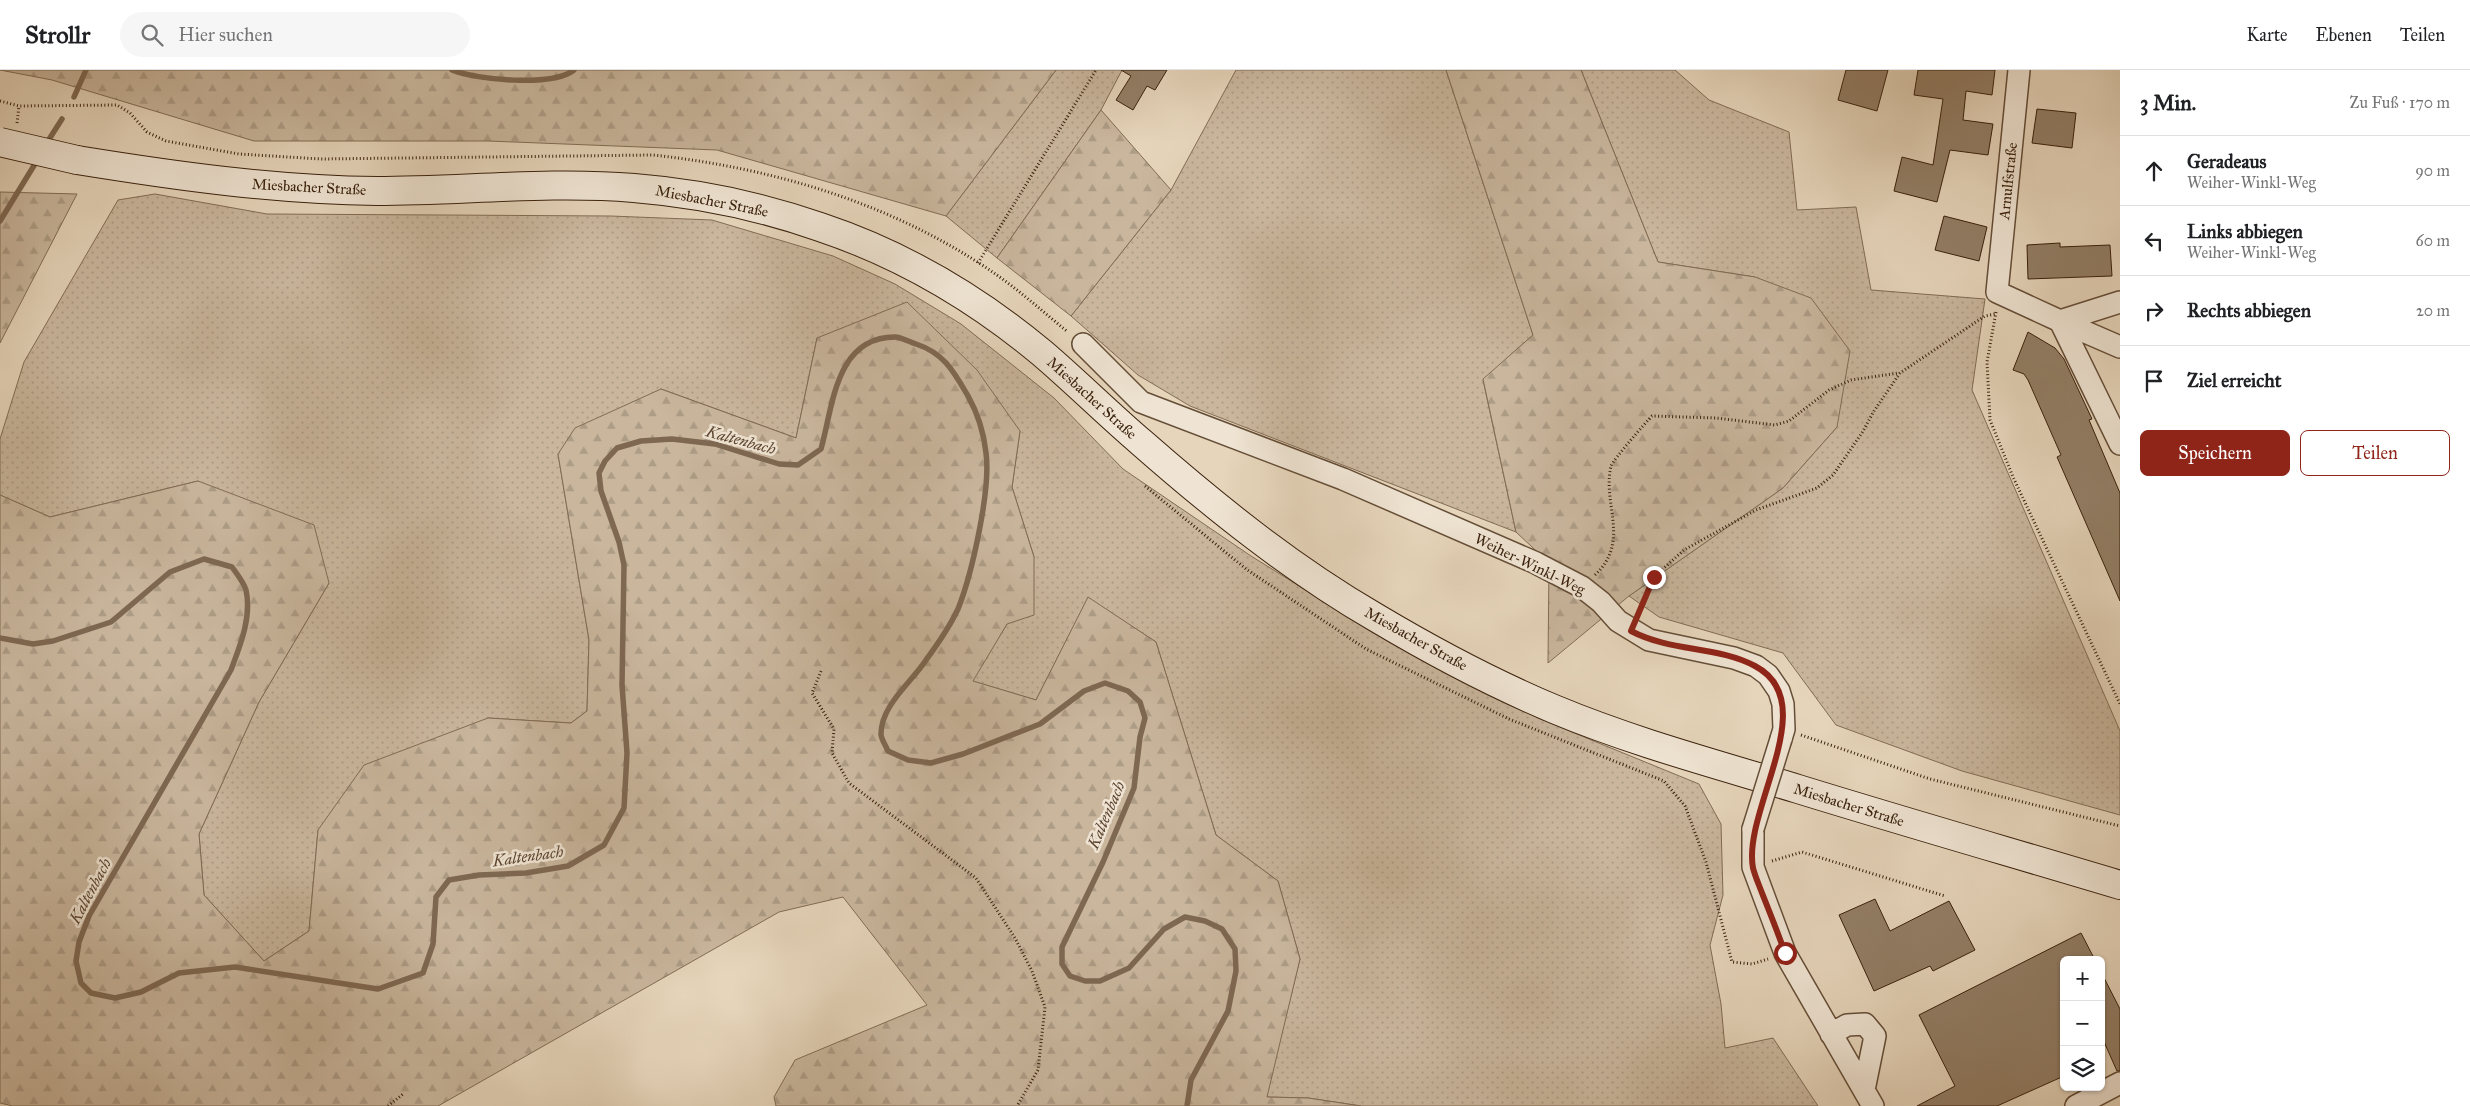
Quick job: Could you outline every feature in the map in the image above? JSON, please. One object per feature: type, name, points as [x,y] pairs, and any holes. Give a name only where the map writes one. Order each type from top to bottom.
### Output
[{"type":"main road","name":"Miesbacher Straße","points":[[8,134],[77,160],[238,183],[373,191],[563,186],[631,187],[691,194],[752,206],[819,226],[908,263],[992,314],[1043,354],[1214,505],[1291,562],[1372,616],[1460,665],[1554,709],[1646,743],[2120,885]]},
{"type":"street","name":"Arnulfstraße","points":[[1997,292],[2019,70]]},
{"type":"street","points":[[1997,292],[2120,347]]},
{"type":"street","points":[[2060,321],[2120,302]]},
{"type":"street","points":[[2060,321],[2120,444]]},
{"type":"street","name":"Weiher-Winkl-Weg","points":[[1083,344],[1141,402],[1343,479],[1536,563],[1582,587],[1631,631],[1649,640],[1734,658],[1756,666],[1768,675],[1779,691],[1783,704],[1782,734],[1753,829],[1753,867],[1785,953],[1868,1098]]},
{"type":"street","name":"Weiher-Winkl-Weg","points":[[1831,1034],[1847,1025],[1865,1024],[1875,1036],[1868,1098]]},
{"type":"street","points":[[2076,1106],[2120,1083]]},
{"type":"path","points":[[978,263],[1096,70]]},
{"type":"path","points":[[0,101],[20,106],[98,104]]},
{"type":"path","points":[[8,134],[20,106]]},
{"type":"path","points":[[1997,292],[1996,313],[1987,362],[1990,420],[2013,477],[2120,704]]},
{"type":"path","points":[[1631,631],[1654,577],[1672,559],[1684,550],[1756,510],[1817,488],[1833,474],[1862,433],[1874,411],[1900,373],[1985,316],[1996,313]]},
{"type":"path","points":[[1582,587],[1603,567],[1613,544],[1615,526],[1609,491],[1612,464],[1652,416],[1669,415],[1716,418],[1775,425],[1789,421],[1829,390],[1852,380],[1900,373]]},
{"type":"path","points":[[1145,486],[1246,569],[1366,648],[1509,719],[1664,781],[1685,806],[1706,862],[1732,962],[1752,964],[1785,953]]},
{"type":"path","points":[[821,671],[812,693],[834,729],[832,753],[849,782],[976,878],[1015,938],[1032,971],[1045,1007],[1038,1070],[1017,1106]]},
{"type":"path","points":[[1782,734],[1930,779],[2120,826]]},
{"type":"path","points":[[1753,867],[1802,852],[1945,896]]},
{"type":"path","points":[[388,1106],[403,1094]]},
{"type":"green space","points":[[0,70],[1056,70],[946,216],[717,150],[488,141],[254,141],[52,80]]},
{"type":"green space","points":[[1056,70],[1122,70],[1101,110],[997,258],[946,216]]},
{"type":"green space","points":[[1236,70],[1446,70],[1533,335],[1483,380],[1516,532],[1190,406],[1138,375],[1071,316],[1171,190]]},
{"type":"green space","points":[[1446,70],[1581,70],[1658,262],[1755,277],[1811,298],[1850,351],[1837,427],[1783,488],[1629,596],[1548,663],[1549,563],[1516,532],[1483,379],[1533,335]]},
{"type":"green space","points":[[1581,70],[1675,70],[1709,100],[1789,132],[1797,210],[1856,207],[1871,290],[1985,299],[1972,390],[2120,731],[2120,815],[1962,771],[1836,725],[1783,653],[1659,617],[1629,596],[1783,488],[1837,427],[1755,277],[1658,262]]},
{"type":"green space","points":[[1101,110],[1171,190],[1071,316],[997,258]]},
{"type":"green space","points":[[0,192],[77,194],[0,343]]},
{"type":"green space","points":[[155,194],[267,214],[611,216],[712,220],[833,256],[895,284],[961,324],[1054,398],[1123,469],[1251,556],[1391,643],[1540,719],[1699,784],[1721,824],[1723,895],[1710,945],[1721,1004],[1725,1048],[1773,1038],[1818,1106],[1361,1106],[1308,1098],[1266,1097],[1300,959],[1278,881],[1216,835],[1156,642],[1088,598],[1036,700],[972,681],[1007,624],[1034,557],[1012,487],[1020,431],[817,338],[796,438],[661,389],[558,454],[589,640],[587,711],[571,723],[488,718],[318,830],[309,931],[264,961],[204,895],[199,834],[259,702],[329,583],[198,481],[50,517],[0,495],[0,439],[24,362],[118,200]]},
{"type":"green space","points":[[907,302],[977,370],[1020,431],[1012,487],[1034,557],[1034,615],[1007,624],[973,681],[1036,700],[1088,597],[1156,642],[1216,835],[1278,881],[1300,959],[1267,1097],[1308,1098],[1361,1106],[776,1106],[774,1097],[795,1060],[927,1005],[843,897],[779,912],[438,1106],[13,1106],[0,1103],[0,495],[50,517],[198,481],[314,525],[329,583],[259,702],[199,834],[204,895],[264,961],[309,931],[318,830],[364,765],[488,718],[571,723],[587,711],[589,640],[558,454],[575,428],[661,389],[796,438],[817,338]]},
{"type":"building","points":[[1121,70],[1167,70],[1155,90],[1147,86],[1133,110],[1116,100],[1131,76]]},
{"type":"building","points":[[1846,70],[1888,70],[1877,111],[1838,100]]},
{"type":"building","points":[[1918,70],[1995,70],[1992,95],[1966,91],[1963,120],[1993,124],[1988,155],[1950,150],[1937,202],[1894,191],[1902,157],[1933,165],[1943,99],[1914,95]]},
{"type":"building","points":[[2037,109],[2076,113],[2072,148],[2032,143]]},
{"type":"building","points":[[1944,216],[1987,227],[1979,261],[1935,250]]},
{"type":"building","points":[[2060,243],[2060,247],[2110,245],[2112,276],[2028,279],[2027,245]]},
{"type":"building","points":[[2028,332],[2055,348],[2064,359],[2092,419],[2089,420],[2120,493],[2120,601],[2057,457],[2061,455],[2028,380],[2024,374],[2013,370]]},
{"type":"building","points":[[1875,899],[1890,931],[1949,901],[1975,950],[1933,971],[1930,966],[1874,991],[1839,915]]},
{"type":"building","points":[[2081,933],[2093,956],[2060,956],[2060,1078],[1997,1106],[1917,1106],[1955,1086],[1919,1015]]},
{"type":"building","points":[[2105,980],[2120,1009],[2120,1071],[2117,1071],[2105,1044]]},
{"type":"waterway","points":[[74,97],[86,70]]},
{"type":"waterway","points":[[452,70],[479,77],[514,80],[549,79],[574,70]]},
{"type":"waterway","points":[[46,144],[62,119]]},
{"type":"waterway","points":[[0,221],[38,159]]},
{"type":"waterway","name":"Kaltenbach","points":[[0,638],[33,644],[53,641],[111,622],[170,572],[204,559],[232,567],[245,587],[247,600],[246,621],[238,651],[231,670],[89,916],[79,942],[76,961],[81,983],[91,993],[115,998],[141,992],[179,973],[235,967],[378,989],[423,973],[433,944],[436,897],[449,880],[479,875],[526,873],[568,866],[604,845],[624,808],[627,753],[622,685],[624,565],[619,542],[601,491],[599,473],[605,461],[617,448],[641,441],[672,439],[715,444],[779,464],[798,465],[821,449],[834,395],[848,361],[860,349],[875,340],[895,337],[906,340],[926,348],[941,358],[953,371],[968,396],[984,438],[987,469],[986,488],[974,554],[958,609],[935,648],[898,694],[886,713],[882,723],[882,738],[888,751],[908,760],[931,763],[963,754],[1040,724],[1084,691],[1105,683],[1128,691],[1140,702],[1145,718],[1140,737],[1134,788],[1103,862],[1062,947],[1062,964],[1070,976],[1085,981],[1100,981],[1129,968],[1164,929],[1185,917],[1205,921],[1222,929],[1235,949],[1236,971],[1228,1011],[1191,1080],[1187,1106]]},
{"type":"route","points":[[1654,577],[1631,631],[1649,640],[1734,658],[1756,666],[1768,675],[1779,691],[1783,704],[1784,729],[1753,829],[1753,867],[1785,953]]}]
